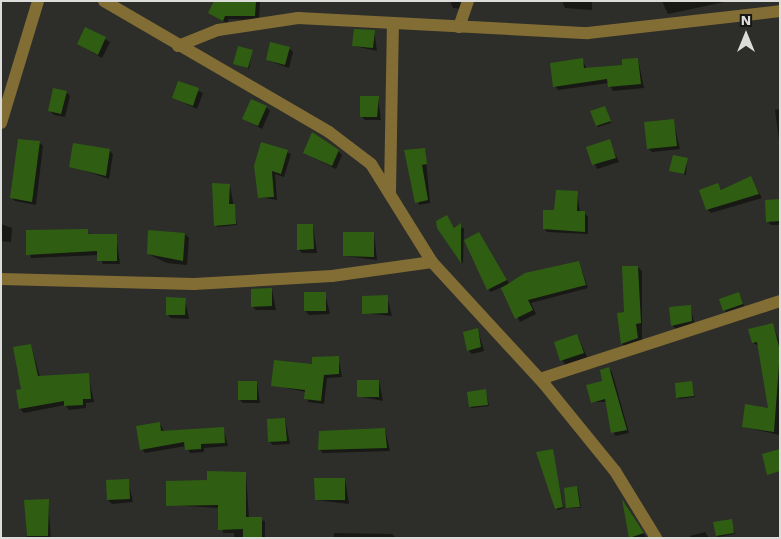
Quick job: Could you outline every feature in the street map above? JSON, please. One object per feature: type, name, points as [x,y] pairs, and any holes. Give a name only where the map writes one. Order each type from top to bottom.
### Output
[{"type":"street","points":[[1,123],[38,1]]},
{"type":"street","points":[[104,1],[352,147],[390,192],[432,262],[540,379],[615,471],[656,538]]},
{"type":"street","points":[[459,27],[468,1]]},
{"type":"street","points":[[178,46],[256,22],[298,18],[588,33],[780,11]]},
{"type":"street","points":[[390,192],[393,23]]},
{"type":"street","points":[[1,279],[194,284],[332,276],[432,262]]},
{"type":"street","points":[[540,379],[780,301]]},
{"type":"building","points":[[214,1],[256,1],[255,16],[225,16],[223,21],[208,13]]},
{"type":"building","points":[[85,27],[106,37],[98,55],[77,44]]},
{"type":"building","points":[[354,29],[375,30],[373,48],[352,46]]},
{"type":"building","points":[[270,42],[290,47],[285,65],[266,60]]},
{"type":"building","points":[[238,46],[253,50],[248,68],[233,64]]},
{"type":"building","points":[[583,58],[584,68],[622,65],[622,59],[638,58],[641,84],[608,87],[607,79],[553,87],[550,63]]},
{"type":"building","points":[[178,81],[199,88],[193,106],[172,98]]},
{"type":"building","points":[[53,88],[67,91],[61,114],[48,111]]},
{"type":"building","points":[[360,96],[379,96],[377,117],[360,117]]},
{"type":"building","points":[[251,99],[267,106],[258,126],[242,119]]},
{"type":"building","points":[[605,106],[611,121],[596,126],[590,111]]},
{"type":"building","points":[[674,119],[677,146],[647,149],[644,122]]},
{"type":"building","points":[[312,132],[339,150],[332,166],[303,153]]},
{"type":"building","points":[[18,139],[40,141],[32,202],[10,198]]},
{"type":"building","points":[[610,139],[616,158],[592,165],[586,147]]},
{"type":"building","points":[[261,142],[288,150],[281,174],[272,171],[274,197],[258,198],[254,166]]},
{"type":"building","points":[[73,143],[110,149],[106,176],[69,167]]},
{"type":"building","points":[[425,148],[427,164],[422,165],[428,200],[415,203],[404,150]]},
{"type":"building","points":[[673,155],[688,158],[684,174],[669,171]]},
{"type":"building","points":[[751,176],[759,194],[706,210],[699,190],[718,183],[721,190]]},
{"type":"building","points":[[212,183],[230,184],[229,204],[235,204],[236,224],[214,226]]},
{"type":"building","points":[[556,190],[578,191],[577,211],[585,211],[585,232],[543,229],[543,210],[554,210]]},
{"type":"building","points":[[780,199],[780,221],[766,222],[765,200]]},
{"type":"building","points":[[447,215],[454,228],[461,223],[461,263],[437,228],[436,221]]},
{"type":"building","points":[[297,224],[313,224],[314,249],[297,250]]},
{"type":"building","points":[[88,229],[88,234],[117,234],[117,261],[97,261],[97,251],[26,255],[26,230]]},
{"type":"building","points":[[148,230],[185,233],[183,261],[147,254]]},
{"type":"building","points":[[343,232],[374,232],[374,257],[343,256]]},
{"type":"building","points":[[479,232],[507,280],[487,290],[464,240]]},
{"type":"building","points":[[579,261],[586,285],[528,300],[533,310],[515,319],[501,288],[525,273]]},
{"type":"building","points":[[622,266],[638,266],[641,323],[636,324],[638,338],[621,344],[617,313],[624,312]]},
{"type":"building","points":[[272,288],[272,306],[251,307],[251,289]]},
{"type":"building","points":[[304,292],[326,292],[326,311],[304,311]]},
{"type":"building","points":[[739,292],[743,304],[723,311],[719,299]]},
{"type":"building","points":[[388,295],[388,313],[362,314],[362,296]]},
{"type":"building","points":[[166,297],[186,298],[185,315],[166,315]]},
{"type":"building","points":[[691,305],[692,321],[671,326],[669,307]]},
{"type":"building","points":[[773,323],[780,351],[774,432],[742,427],[745,404],[768,408],[757,342],[752,343],[748,329]]},
{"type":"building","points":[[478,328],[481,347],[467,351],[463,332]]},
{"type":"building","points":[[577,334],[584,353],[560,361],[554,342]]},
{"type":"building","points":[[31,344],[38,376],[89,373],[91,399],[83,399],[83,405],[64,406],[64,401],[19,409],[16,390],[21,389],[13,347]]},
{"type":"building","points":[[339,356],[339,374],[324,375],[321,401],[304,399],[305,390],[271,386],[274,360],[312,364],[312,357]]},
{"type":"building","points":[[609,367],[627,430],[611,433],[605,399],[591,403],[586,385],[602,381],[600,370]]},
{"type":"building","points":[[357,380],[379,380],[379,397],[357,397]]},
{"type":"building","points":[[238,381],[257,381],[257,400],[238,400]]},
{"type":"building","points":[[692,381],[694,396],[676,398],[675,383]]},
{"type":"building","points":[[486,389],[488,405],[469,407],[467,392]]},
{"type":"building","points":[[285,418],[287,441],[268,442],[267,419]]},
{"type":"building","points":[[160,422],[161,431],[224,427],[225,443],[201,444],[201,449],[185,450],[184,442],[140,450],[136,426]]},
{"type":"building","points":[[385,428],[387,448],[318,450],[319,431]]},
{"type":"building","points":[[553,449],[563,507],[555,509],[536,452]]},
{"type":"building","points":[[780,449],[780,471],[767,475],[762,454]]},
{"type":"building","points":[[207,471],[246,472],[246,517],[262,517],[262,538],[243,538],[243,529],[218,530],[218,505],[166,506],[166,481],[207,480]]},
{"type":"building","points":[[314,478],[345,478],[345,500],[315,500]]},
{"type":"building","points":[[129,479],[130,499],[107,500],[106,480]]},
{"type":"building","points":[[577,486],[580,507],[566,508],[564,488]]},
{"type":"building","points":[[49,499],[48,536],[27,536],[24,500]]},
{"type":"building","points":[[622,499],[644,533],[629,538]]},
{"type":"building","points":[[732,519],[734,533],[716,536],[713,522]]}]
